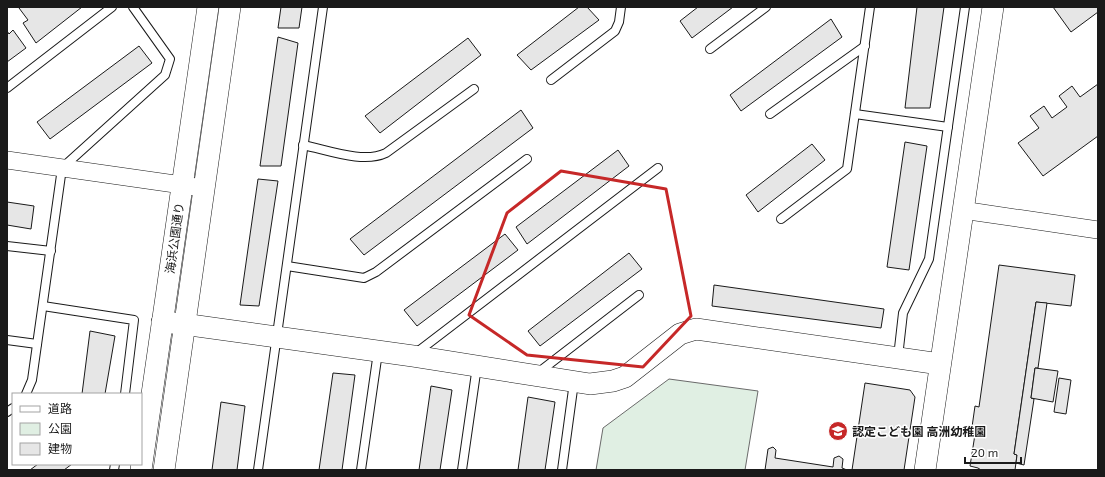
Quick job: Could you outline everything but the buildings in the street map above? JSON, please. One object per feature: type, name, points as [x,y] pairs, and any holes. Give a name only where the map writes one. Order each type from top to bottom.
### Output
[{"type":"street","name":"海浜公園通り","points":[[142,463],[208,7]]},
{"type":"street","name":"海浜公園通り","points":[[164,470],[230,7]]},
{"type":"street","points":[[925,470],[993,7]]},
{"type":"street","points":[[7,160],[203,188]]},
{"type":"street","points":[[962,210],[1098,230]]},
{"type":"street","points":[[162,322],[413,356],[590,384],[613,381],[625,377],[680,334],[696,329],[940,364]]},
{"type":"lane","points":[[7,88],[112,7]]},
{"type":"lane","points":[[26,393],[32,380],[62,168],[165,75],[170,60],[133,7]]},
{"type":"lane","points":[[258,470],[323,7]]},
{"type":"lane","points":[[551,80],[615,31],[619,22],[621,7]]},
{"type":"lane","points":[[710,49],[766,7]]},
{"type":"lane","points":[[781,219],[847,169],[870,7]]},
{"type":"lane","points":[[898,358],[903,313],[929,260],[965,7]]},
{"type":"lane","points":[[770,114],[865,46]]},
{"type":"lane","points":[[303,145],[366,158],[377,158],[386,154],[474,89]]},
{"type":"lane","points":[[855,114],[948,127]]},
{"type":"lane","points":[[287,266],[364,278],[376,272],[528,159]]},
{"type":"lane","points":[[413,356],[658,168]]},
{"type":"lane","points":[[7,246],[51,251]]},
{"type":"lane","points":[[535,375],[639,295]]},
{"type":"lane","points":[[43,306],[134,320],[124,393]]},
{"type":"lane","points":[[7,340],[37,344]]},
{"type":"lane","points":[[361,470],[378,351]]},
{"type":"lane","points":[[462,470],[478,366]]},
{"type":"lane","points":[[562,470],[574,381]]},
{"type":"highlighted area","points":[[561,171],[666,189],[691,316],[643,367],[527,355],[469,315],[507,213]]},
{"type":"green space","points":[[669,379],[758,391],[745,470],[596,470],[603,428]]},
{"type":"place","name":"認定こども園 高洲幼稚園","points":[[838,431]]}]
